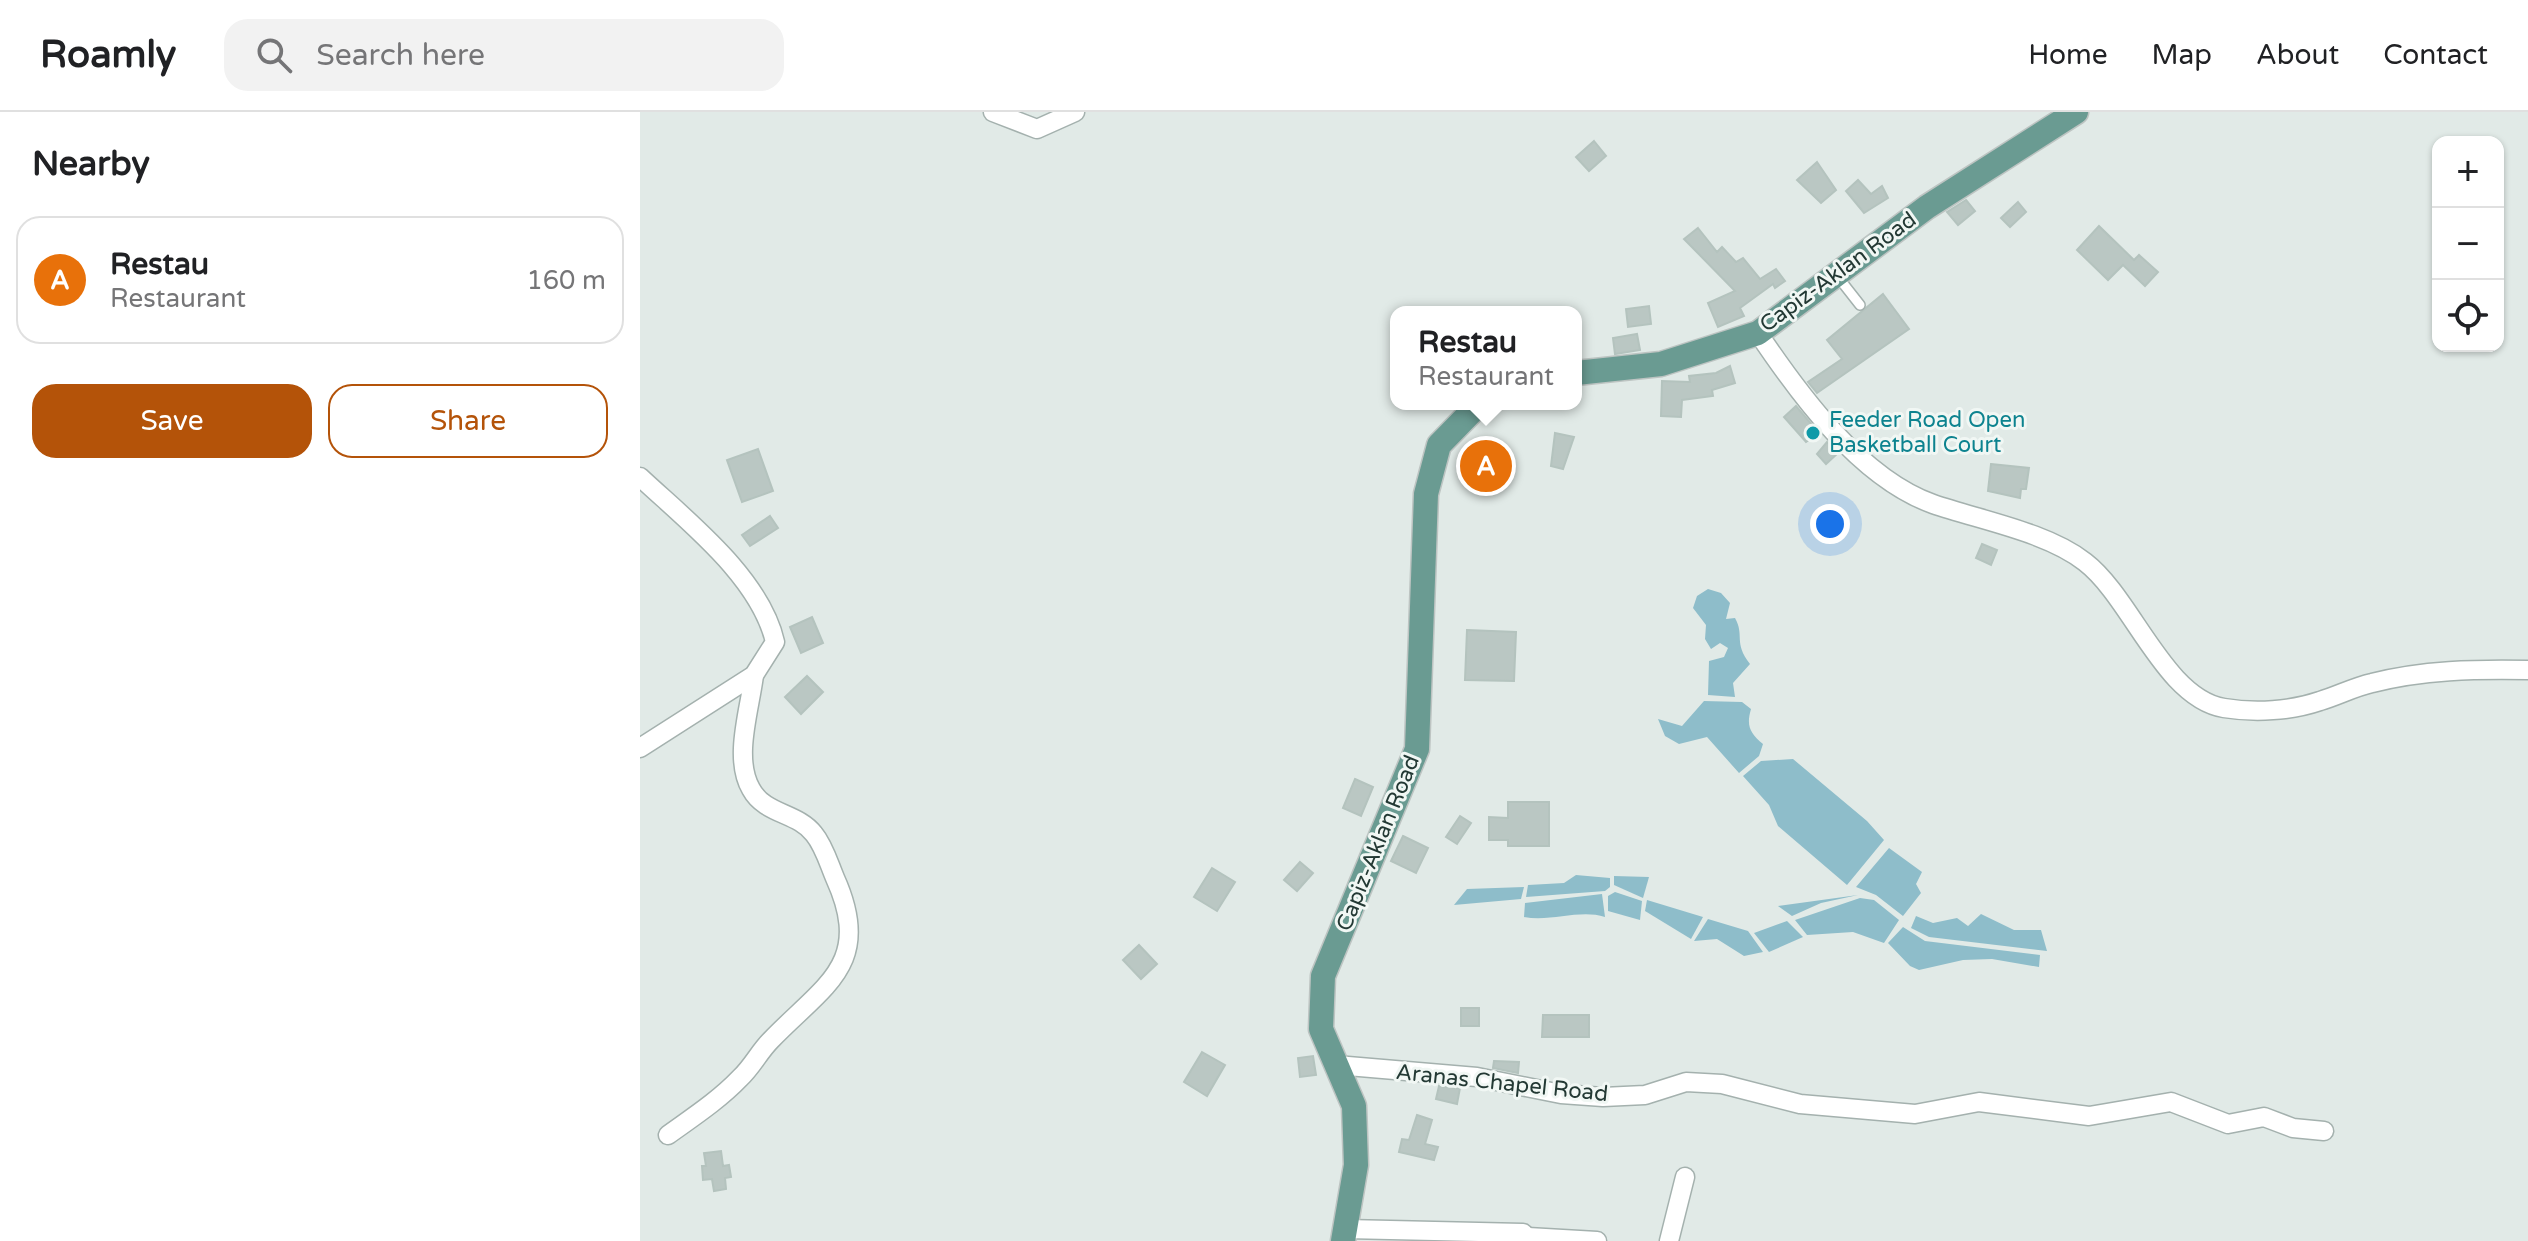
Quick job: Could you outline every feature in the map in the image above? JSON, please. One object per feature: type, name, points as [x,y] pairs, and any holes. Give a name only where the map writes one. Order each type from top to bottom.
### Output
[{"type":"main road","name":"Capiz-Aklan Road","points":[[1582,372],[1661,364],[1758,333],[1927,207],[2076,112]]},
{"type":"main road","name":"Capiz-Aklan Road","points":[[1345,1235],[1356,1165],[1354,1106],[1321,1029],[1323,976],[1417,749],[1426,494],[1439,445],[1473,410]]},
{"type":"street","points":[[993,112],[1037,129],[1075,112]]},
{"type":"street","points":[[1758,333],[1798,392],[1849,446],[1882,473],[1929,502],[2026,533],[2085,561],[2115,594],[2180,685],[2221,708],[2267,711],[2317,703],[2371,683],[2459,669],[2528,670]]},
{"type":"street","points":[[640,477],[731,565],[771,626],[775,642],[754,675],[640,748]]},
{"type":"street","points":[[668,1135],[742,1077],[770,1040],[840,971],[850,934],[848,906],[814,834],[800,822],[766,807],[751,789],[743,764],[754,675]]},
{"type":"street","name":"Aranas Chapel Road","points":[[1336,1065],[1477,1077],[1561,1094],[1603,1097],[1645,1095],[1686,1082],[1722,1084],[1800,1104],[1915,1114],[1979,1102],[2089,1116],[2171,1102],[2228,1124],[2264,1117],[2293,1128],[2324,1131]]},
{"type":"street","points":[[1669,1241],[1685,1177]]},
{"type":"street","points":[[1345,1235],[1523,1233],[1529,1239],[1597,1241]]},
{"type":"lane","points":[[1836,274],[1860,305]]},
{"type":"water","points":[[1708,589],[1721,593],[1730,603],[1726,619],[1735,618],[1740,645],[1750,664],[1733,683],[1735,697],[1708,695],[1709,661],[1724,657],[1728,648],[1720,643],[1711,649],[1705,639],[1706,625],[1693,608],[1697,596]]},
{"type":"water","points":[[1704,701],[1742,702],[1751,709],[1750,729],[1763,744],[1759,756],[1739,773],[1707,737],[1679,744],[1665,736],[1658,719],[1682,726]]},
{"type":"water","points":[[1793,759],[1867,821],[1884,840],[1847,885],[1778,826],[1769,805],[1743,776],[1761,761]]},
{"type":"water","points":[[1889,848],[1922,872],[1916,884],[1921,893],[1903,916],[1876,895],[1856,887]]},
{"type":"water","points":[[1576,875],[1610,878],[1610,887],[1605,891],[1526,897],[1528,885],[1564,883]]},
{"type":"water","points":[[1614,876],[1649,877],[1643,898],[1614,885]]},
{"type":"water","points":[[1524,887],[1521,899],[1454,905],[1467,889]]},
{"type":"water","points":[[1615,892],[1642,901],[1640,920],[1608,911],[1608,896]]},
{"type":"water","points":[[1602,894],[1605,917],[1586,914],[1524,917],[1525,903]]},
{"type":"water","points":[[1858,895],[1821,903],[1792,916],[1778,906]]},
{"type":"water","points":[[1860,898],[1874,900],[1899,920],[1884,943],[1853,932],[1807,935],[1795,920]]},
{"type":"water","points":[[1647,900],[1703,917],[1691,939],[1645,911]]},
{"type":"water","points":[[1981,914],[2014,930],[2041,930],[2047,951],[1929,937],[1911,928],[1916,916],[1933,923],[1957,918],[1968,926]]},
{"type":"water","points":[[1708,919],[1748,931],[1763,952],[1744,956],[1717,939],[1694,941]]},
{"type":"water","points":[[1787,921],[1803,937],[1769,952],[1754,933]]},
{"type":"water","points":[[1903,927],[1925,941],[2040,955],[2039,967],[1992,959],[1963,960],[1919,970],[1910,966],[1888,943]]},
{"type":"building","points":[[1594,141],[1606,156],[1589,171],[1576,157]]},
{"type":"building","points":[[1817,162],[1836,190],[1821,203],[1797,180]]},
{"type":"building","points":[[1858,180],[1871,194],[1882,186],[1888,198],[1864,213],[1846,191]]},
{"type":"building","points":[[1966,200],[1975,211],[1958,225],[1947,212]]},
{"type":"building","points":[[2018,202],[2026,212],[2010,227],[2001,218]]},
{"type":"building","points":[[2099,226],[2134,260],[2139,255],[2158,272],[2145,286],[2123,265],[2108,280],[2077,250]]},
{"type":"building","points":[[1698,228],[1717,252],[1722,247],[1736,262],[1743,258],[1760,279],[1776,269],[1785,281],[1775,288],[1773,284],[1740,308],[1744,316],[1718,327],[1708,303],[1735,291],[1684,239]]},
{"type":"building","points":[[1883,294],[1909,329],[1817,393],[1808,382],[1842,359],[1827,340]]},
{"type":"building","points":[[1649,306],[1651,324],[1628,327],[1626,309]]},
{"type":"building","points":[[1637,334],[1640,350],[1615,354],[1613,338]]},
{"type":"building","points":[[1730,366],[1735,383],[1712,390],[1713,396],[1682,400],[1681,417],[1661,416],[1662,381],[1690,382],[1689,376],[1716,373]]},
{"type":"building","points":[[1796,406],[1819,433],[1806,442],[1784,417]]},
{"type":"building","points":[[1555,433],[1574,437],[1563,469],[1551,466]]},
{"type":"building","points":[[1827,442],[1838,453],[1826,464],[1817,454]]},
{"type":"building","points":[[758,449],[773,491],[742,502],[727,460]]},
{"type":"building","points":[[1991,464],[2029,468],[2026,489],[2021,489],[2020,498],[1988,491]]},
{"type":"building","points":[[770,516],[778,528],[750,546],[742,535]]},
{"type":"building","points":[[1982,544],[1997,550],[1991,565],[1976,558]]},
{"type":"building","points":[[812,617],[823,643],[801,653],[790,627]]},
{"type":"building","points":[[1467,630],[1516,632],[1514,681],[1465,680]]},
{"type":"building","points":[[807,676],[823,692],[801,714],[785,697]]},
{"type":"building","points":[[1355,779],[1373,787],[1361,816],[1343,808]]},
{"type":"building","points":[[1508,802],[1549,802],[1549,846],[1508,846],[1508,840],[1489,840],[1489,817],[1508,818]]},
{"type":"building","points":[[1460,816],[1471,823],[1457,844],[1446,837]]},
{"type":"building","points":[[1403,836],[1428,848],[1416,873],[1391,861]]},
{"type":"building","points":[[1300,862],[1313,873],[1297,891],[1284,880]]},
{"type":"building","points":[[1212,868],[1235,882],[1217,911],[1194,897]]},
{"type":"building","points":[[1139,945],[1157,964],[1141,979],[1123,960]]},
{"type":"building","points":[[1461,1008],[1479,1008],[1479,1026],[1461,1026]]},
{"type":"building","points":[[1543,1015],[1589,1015],[1589,1037],[1542,1037]]},
{"type":"building","points":[[1202,1052],[1225,1065],[1207,1096],[1184,1082]]},
{"type":"building","points":[[1313,1056],[1316,1075],[1300,1077],[1298,1058]]},
{"type":"building","points":[[1494,1061],[1519,1062],[1518,1073],[1493,1068]]},
{"type":"building","points":[[1439,1086],[1460,1088],[1457,1104],[1436,1099]]},
{"type":"building","points":[[1417,1115],[1432,1120],[1425,1144],[1438,1147],[1434,1160],[1399,1152],[1402,1139],[1409,1140]]},
{"type":"building","points":[[721,1151],[723,1166],[729,1165],[731,1177],[725,1178],[726,1189],[714,1191],[712,1179],[703,1180],[702,1166],[706,1166],[704,1153]]},
{"type":"place","name":"Feeder Road Open Basketball Court","points":[[1813,433]]},
{"type":"place","name":"Restau","points":[[1486,466]]}]
